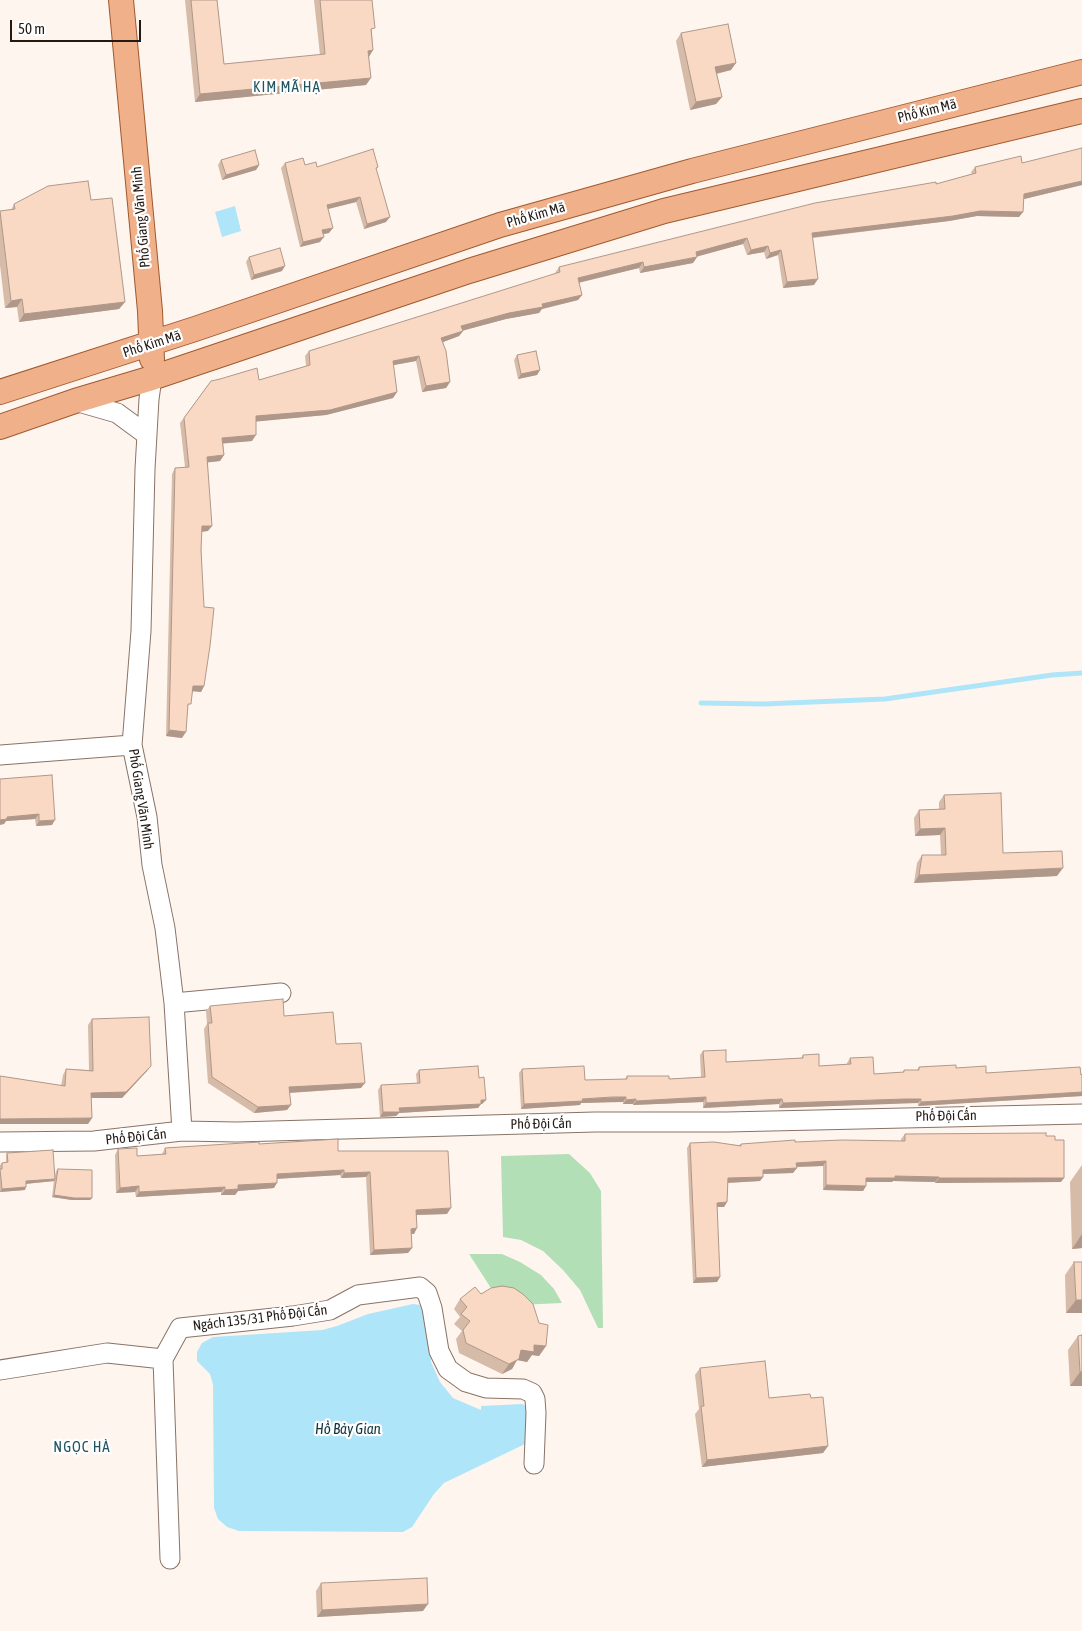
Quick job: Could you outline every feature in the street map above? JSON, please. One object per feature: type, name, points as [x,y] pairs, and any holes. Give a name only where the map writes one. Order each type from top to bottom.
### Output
[{"type":"main road","name":"Phố Giang Văn Minh","points":[[121,0],[152,344],[152,378]]},
{"type":"main road","name":"Phố Kim Mã","points":[[0,392],[152,344],[500,225],[711,166],[1082,72]]},
{"type":"main road","points":[[0,427],[75,400],[152,378],[512,257],[664,211],[1082,111]]},
{"type":"main road","points":[[500,225],[512,257]]},
{"type":"street","name":"Phố Giang Văn Minh","points":[[152,378],[148,399],[141,631],[132,745],[147,817],[152,865],[165,928],[174,1003],[182,1131]]},
{"type":"street","points":[[75,400],[117,413],[147,434]]},
{"type":"street","points":[[0,755],[132,745]]},
{"type":"street","points":[[174,1003],[281,993]]},
{"type":"street","name":"Phố Đội Cấn","points":[[0,1142],[94,1141],[182,1131],[237,1132],[580,1122],[726,1122],[1082,1114]]},
{"type":"street","name":"Ngách 135/31 Phố Đội Cấn","points":[[163,1359],[180,1328],[293,1316],[330,1310],[358,1295],[420,1286],[426,1293],[432,1308],[439,1351],[448,1369],[466,1382],[486,1388],[523,1390],[532,1393],[535,1399],[536,1413],[534,1464]]},
{"type":"street","points":[[0,1370],[107,1353],[163,1359],[170,1559]]},
{"type":"green space","points":[[569,1154],[590,1173],[601,1191],[603,1328],[598,1328],[580,1290],[543,1251],[521,1240],[503,1237],[501,1156]]},
{"type":"green space","points":[[469,1254],[502,1254],[520,1262],[541,1275],[554,1289],[562,1303],[518,1305],[496,1296]]},
{"type":"water","points":[[235,206],[241,231],[222,237],[215,212]]},
{"type":"water","name":"Hồ Bảy Gian","points":[[413,1304],[421,1305],[428,1314],[431,1362],[440,1382],[453,1398],[481,1410],[481,1406],[522,1404],[529,1407],[529,1434],[525,1444],[444,1483],[434,1494],[412,1527],[403,1532],[239,1531],[227,1527],[218,1519],[214,1508],[213,1385],[210,1374],[197,1361],[197,1352],[202,1343],[213,1337],[322,1330],[368,1314]]},
{"type":"building","points":[[191,0],[217,0],[224,64],[325,54],[320,0],[372,0],[375,28],[371,29],[373,50],[368,51],[371,78],[200,94]]},
{"type":"building","points":[[728,24],[736,63],[715,67],[722,97],[696,102],[681,33]]},
{"type":"building","points":[[1082,148],[1082,181],[1024,194],[1023,212],[980,211],[812,233],[818,279],[787,282],[781,250],[770,253],[768,246],[751,250],[747,238],[696,252],[697,257],[644,267],[643,262],[578,278],[582,295],[542,304],[543,307],[509,313],[461,326],[463,331],[441,338],[446,351],[450,382],[426,386],[419,356],[393,361],[397,392],[330,410],[256,416],[256,435],[222,438],[224,455],[207,457],[212,526],[202,526],[201,550],[204,607],[214,608],[210,646],[204,686],[193,686],[191,704],[188,704],[186,732],[169,730],[175,468],[189,467],[184,418],[211,381],[257,368],[259,380],[310,365],[309,351],[560,272],[559,267],[815,203],[936,182],[936,184],[976,173],[975,167],[1021,156],[1022,163]]},
{"type":"building","points":[[373,149],[378,167],[376,168],[390,217],[367,224],[360,197],[327,205],[333,228],[322,230],[324,237],[303,242],[285,163],[303,158],[305,165],[316,162],[317,167]]},
{"type":"building","points":[[255,150],[259,165],[226,175],[221,160]]},
{"type":"building","points":[[88,181],[91,200],[112,198],[125,302],[24,314],[22,299],[11,301],[0,211],[15,209],[14,204],[48,186]]},
{"type":"building","points":[[280,248],[285,266],[254,275],[249,257]]},
{"type":"building","points":[[536,351],[540,370],[521,374],[517,355]]},
{"type":"building","points":[[52,775],[55,820],[39,821],[39,814],[7,817],[7,819],[0,820],[0,779]]},
{"type":"building","points":[[1001,793],[1003,853],[1062,851],[1063,868],[919,875],[922,855],[946,855],[945,828],[920,829],[919,810],[945,809],[944,795]]},
{"type":"building","points":[[283,999],[284,1016],[333,1012],[336,1044],[361,1043],[365,1083],[289,1087],[291,1105],[258,1107],[212,1077],[208,1023],[212,1023],[210,1006]]},
{"type":"building","points":[[149,1017],[151,1066],[126,1092],[91,1093],[92,1118],[0,1119],[0,1076],[65,1086],[66,1069],[93,1071],[92,1019]]},
{"type":"building","points":[[726,1050],[726,1062],[803,1058],[803,1055],[819,1054],[819,1066],[851,1064],[850,1058],[873,1057],[874,1074],[919,1070],[919,1067],[956,1065],[956,1068],[986,1066],[986,1073],[1080,1067],[1082,1092],[921,1102],[921,1099],[905,1099],[783,1103],[782,1099],[706,1103],[706,1097],[636,1101],[636,1099],[626,1100],[626,1097],[612,1097],[582,1099],[583,1101],[524,1104],[522,1069],[584,1066],[585,1080],[627,1079],[627,1076],[669,1076],[669,1079],[705,1077],[703,1051]]},
{"type":"building","points":[[478,1066],[479,1078],[484,1077],[486,1100],[481,1100],[481,1104],[399,1108],[400,1112],[383,1112],[381,1085],[420,1083],[419,1070]]},
{"type":"building","points":[[1046,1133],[1046,1136],[1055,1136],[1055,1140],[1064,1140],[1064,1178],[895,1176],[895,1178],[866,1178],[866,1186],[826,1185],[826,1161],[796,1163],[797,1168],[763,1170],[763,1177],[728,1178],[727,1202],[717,1203],[720,1277],[696,1278],[690,1143],[714,1142],[741,1146],[741,1144],[795,1140],[795,1142],[842,1140],[905,1141],[905,1134]]},
{"type":"building","points":[[338,1139],[338,1151],[448,1151],[451,1208],[416,1210],[417,1228],[411,1229],[412,1248],[374,1250],[370,1172],[344,1173],[344,1170],[277,1174],[277,1183],[238,1185],[238,1189],[225,1190],[225,1187],[139,1192],[139,1186],[120,1188],[118,1149],[137,1148],[137,1156],[166,1154],[165,1148]]},
{"type":"building","points":[[53,1150],[55,1179],[26,1181],[26,1187],[2,1189],[0,1169],[2,1169],[2,1163],[8,1162],[7,1153]]},
{"type":"building","points":[[58,1169],[92,1170],[92,1198],[54,1195]]},
{"type":"building","points":[[1074,1262],[1082,1262],[1082,1300],[1076,1300]]},
{"type":"building","points":[[502,1286],[514,1288],[524,1295],[533,1304],[539,1323],[548,1325],[546,1346],[534,1345],[534,1352],[521,1350],[519,1359],[509,1364],[466,1343],[463,1330],[470,1321],[461,1314],[467,1307],[460,1299],[475,1287],[481,1294],[491,1288]]},
{"type":"building","points":[[1082,1335],[1082,1372],[1080,1372],[1078,1336]]},
{"type":"building","points":[[765,1361],[769,1398],[810,1394],[811,1398],[823,1397],[828,1446],[707,1460],[701,1406],[704,1406],[700,1368]]},
{"type":"building","points":[[427,1578],[428,1604],[322,1610],[321,1583]]},
{"type":"waterway","points":[[701,703],[764,704],[885,699],[1052,675],[1082,673]]},
{"type":"district","name":"KIM MÃ HẠ","points":[[287,87]]},
{"type":"district","name":"NGỌC HÀ","points":[[82,1447]]}]
